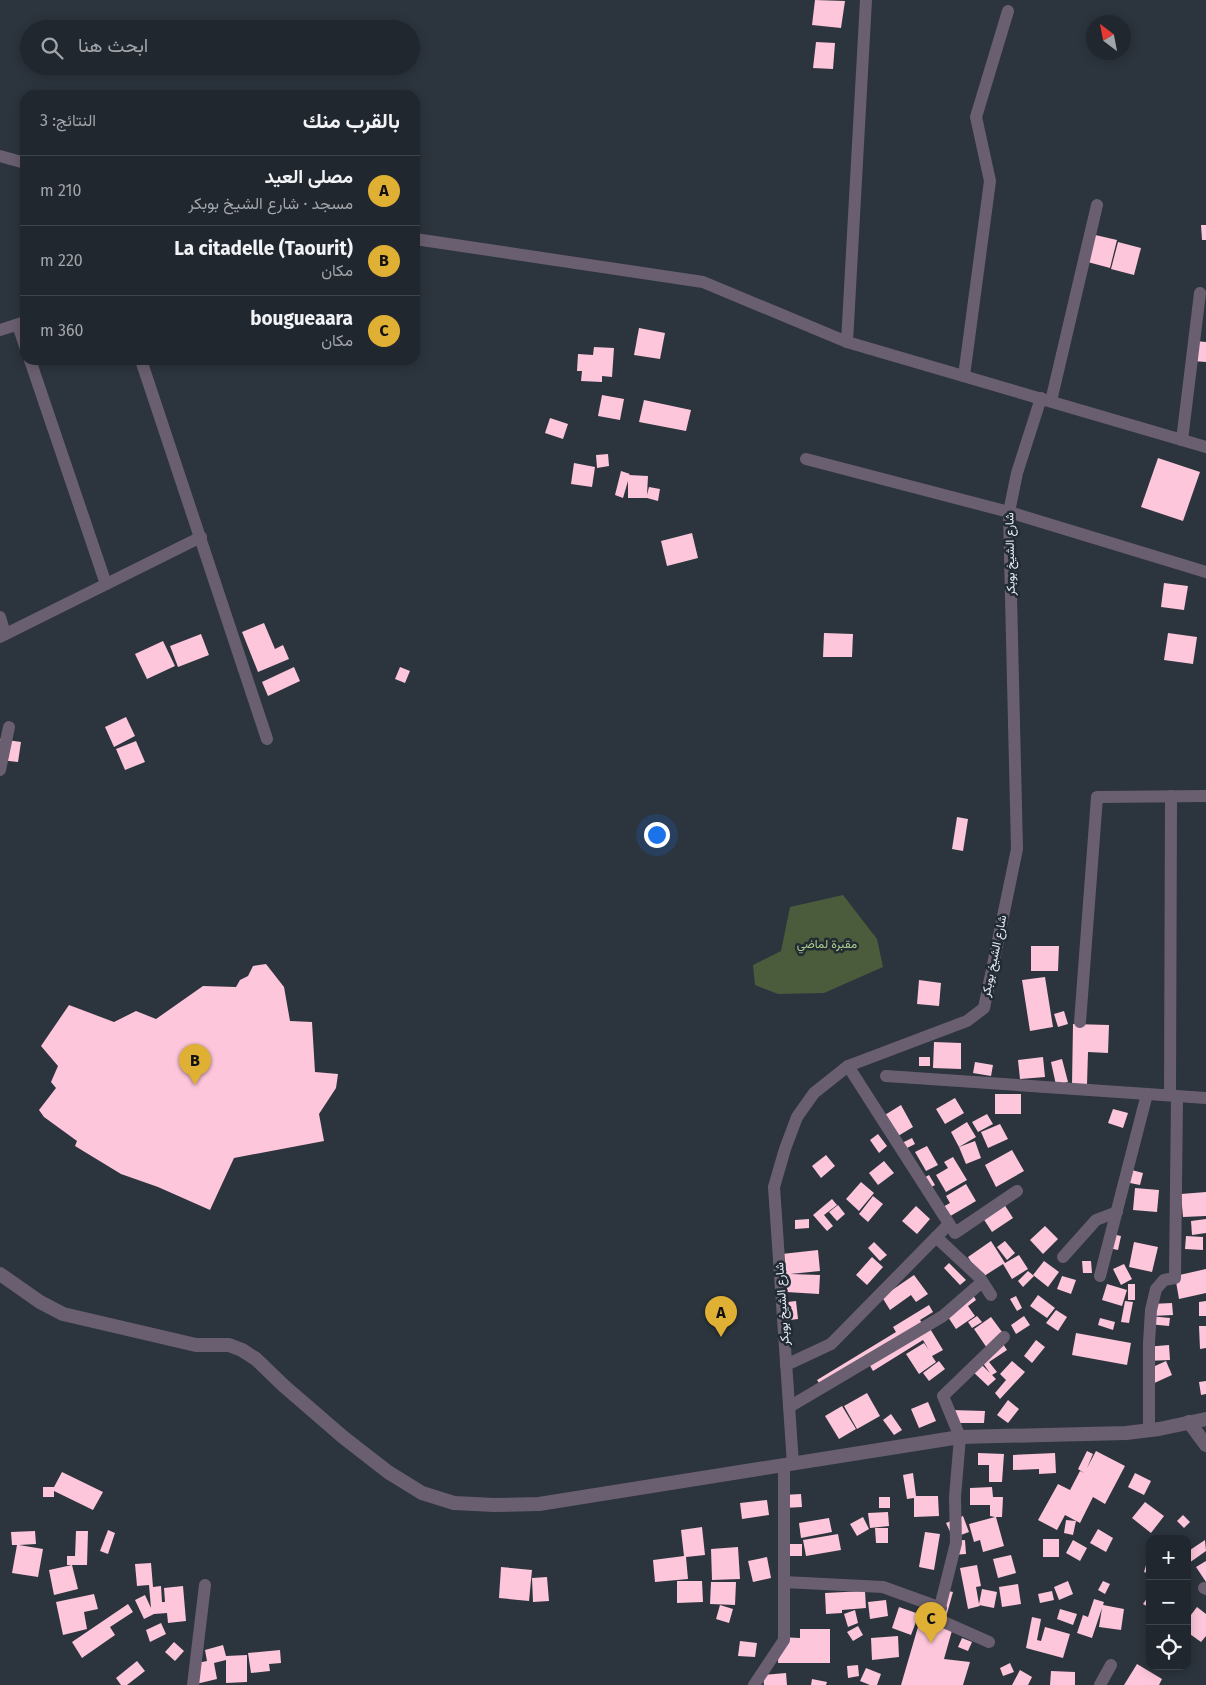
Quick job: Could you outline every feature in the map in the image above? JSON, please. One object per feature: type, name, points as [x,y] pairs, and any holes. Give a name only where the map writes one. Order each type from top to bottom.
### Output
[{"type":"street","points":[[847,342],[866,0]]},
{"type":"street","points":[[964,376],[990,181],[976,117],[1008,11]]},
{"type":"street","points":[[0,156],[20,162]]},
{"type":"street","name":"شارع الشيخ بوبكر","points":[[754,1685],[784,1640],[789,1407],[774,1187],[797,1117],[814,1093],[848,1066],[966,1021],[984,1008],[1017,849],[1009,512],[1017,473],[1046,400],[1097,205]]},
{"type":"street","points":[[420,240],[703,282],[847,342],[1206,447]]},
{"type":"street","points":[[1182,440],[1200,292]]},
{"type":"street","points":[[0,330],[20,324]]},
{"type":"street","points":[[32,365],[106,584]]},
{"type":"street","points":[[143,365],[267,740]]},
{"type":"street","points":[[806,460],[1009,512],[1206,572]]},
{"type":"street","points":[[0,618],[2,635],[201,538]]},
{"type":"street","points":[[0,770],[9,727]]},
{"type":"street","points":[[1149,1430],[1151,1310],[1156,1289],[1164,1280],[1175,1278],[1171,796]]},
{"type":"street","points":[[1080,1022],[1097,797],[1206,796]]},
{"type":"street","points":[[848,1066],[955,1233],[1017,1191]]},
{"type":"street","points":[[886,1076],[1206,1098]]},
{"type":"street","points":[[1100,1276],[1147,1094]]},
{"type":"street","points":[[1063,1257],[1096,1220],[1117,1212]]},
{"type":"street","points":[[786,1365],[831,1344],[949,1224]]},
{"type":"street","points":[[936,1237],[982,1282],[991,1295]]},
{"type":"street","points":[[0,1274],[40,1302],[63,1314],[196,1346],[229,1345],[242,1350],[256,1359],[343,1437],[388,1472],[422,1493],[454,1503],[494,1505],[539,1504],[960,1437],[1126,1433],[1206,1419]]},
{"type":"street","points":[[789,1407],[943,1316],[982,1282]]},
{"type":"street","points":[[989,1642],[937,1620],[956,1543],[955,1497],[960,1437],[943,1396],[1004,1337]]},
{"type":"street","points":[[1189,1422],[1206,1445]]},
{"type":"street","points":[[784,1582],[882,1587],[940,1608]]},
{"type":"street","points":[[192,1685],[204,1585]]},
{"type":"street","points":[[1100,1685],[1111,1665]]},
{"type":"green space","name":"مقبرة لماضي","points":[[843,895],[877,939],[883,967],[824,993],[778,994],[755,985],[753,965],[781,951],[790,907]]},
{"type":"building","points":[[815,0],[845,1],[841,28],[812,25]]},
{"type":"building","points":[[816,42],[835,43],[833,69],[813,68]]},
{"type":"building","points":[[1201,225],[1206,225],[1206,240],[1202,240]]},
{"type":"building","points":[[1091,234],[1117,240],[1110,268],[1084,261]]},
{"type":"building","points":[[1118,242],[1141,248],[1134,275],[1111,269]]},
{"type":"building","points":[[639,328],[665,333],[660,359],[634,355]]},
{"type":"building","points":[[1195,341],[1206,342],[1206,362],[1193,361]]},
{"type":"building","points":[[594,347],[614,348],[612,377],[602,376],[602,382],[581,381],[582,371],[577,371],[578,354],[593,355]]},
{"type":"building","points":[[602,395],[624,399],[620,420],[598,416]]},
{"type":"building","points":[[644,400],[691,410],[686,431],[639,422]]},
{"type":"building","points":[[550,418],[568,424],[563,439],[545,433]]},
{"type":"building","points":[[608,454],[609,466],[597,468],[596,455]]},
{"type":"building","points":[[1158,458],[1200,472],[1183,521],[1141,507]]},
{"type":"building","points":[[574,463],[595,467],[592,487],[571,484]]},
{"type":"building","points":[[621,471],[629,475],[648,476],[647,495],[649,487],[660,489],[658,501],[647,498],[628,498],[628,481],[623,498],[615,495]]},
{"type":"building","points":[[692,533],[698,558],[667,566],[661,541]]},
{"type":"building","points":[[1164,583],[1188,586],[1184,610],[1161,607]]},
{"type":"building","points":[[264,623],[275,649],[283,645],[289,659],[258,672],[242,632]]},
{"type":"building","points":[[824,633],[853,634],[852,657],[823,657]]},
{"type":"building","points":[[1168,633],[1197,637],[1193,664],[1164,660]]},
{"type":"building","points":[[201,634],[209,655],[178,667],[170,646]]},
{"type":"building","points":[[163,641],[175,666],[147,679],[135,654]]},
{"type":"building","points":[[294,667],[300,681],[268,696],[262,682]]},
{"type":"building","points":[[400,667],[410,671],[405,683],[395,679]]},
{"type":"building","points":[[126,717],[135,736],[114,747],[105,727]]},
{"type":"building","points":[[0,739],[21,742],[18,762],[0,760]]},
{"type":"building","points":[[136,741],[145,762],[125,770],[116,749]]},
{"type":"building","points":[[957,817],[968,819],[963,851],[952,849]]},
{"type":"building","points":[[1031,946],[1059,946],[1058,971],[1031,971]]},
{"type":"building","points":[[266,964],[284,987],[290,1021],[312,1022],[315,1072],[338,1074],[336,1088],[319,1114],[324,1141],[234,1158],[210,1210],[158,1187],[121,1174],[75,1146],[77,1141],[44,1117],[39,1110],[56,1088],[51,1082],[58,1066],[41,1046],[69,1005],[114,1022],[136,1011],[156,1019],[203,986],[236,987],[240,980],[248,976],[253,966]]},
{"type":"building","points":[[1045,977],[1053,1027],[1030,1031],[1022,980]]},
{"type":"building","points":[[919,980],[941,983],[939,1006],[917,1004]]},
{"type":"building","points":[[1064,1011],[1068,1024],[1058,1027],[1054,1014]]},
{"type":"building","points":[[1073,1024],[1109,1025],[1108,1053],[1088,1052],[1087,1085],[1072,1085]]},
{"type":"building","points":[[934,1042],[961,1043],[961,1069],[933,1068]]},
{"type":"building","points":[[919,1057],[930,1057],[930,1066],[919,1066]]},
{"type":"building","points":[[1043,1057],[1045,1077],[1020,1079],[1018,1060]]},
{"type":"building","points":[[1062,1059],[1068,1082],[1056,1085],[1051,1062]]},
{"type":"building","points":[[975,1062],[993,1065],[991,1076],[973,1073]]},
{"type":"building","points":[[995,1094],[1021,1094],[1021,1114],[995,1114]]},
{"type":"building","points":[[955,1098],[964,1113],[945,1124],[936,1109]]},
{"type":"building","points":[[901,1105],[913,1127],[893,1139],[880,1118]]},
{"type":"building","points":[[1113,1109],[1128,1113],[1123,1128],[1108,1123]]},
{"type":"building","points":[[987,1114],[993,1124],[978,1132],[972,1122]]},
{"type":"building","points":[[967,1122],[976,1137],[959,1147],[951,1132]]},
{"type":"building","points":[[1000,1124],[1008,1139],[988,1148],[981,1132]]},
{"type":"building","points":[[878,1134],[887,1146],[879,1153],[870,1140]]},
{"type":"building","points":[[912,1138],[915,1144],[905,1149],[902,1143]]},
{"type":"building","points":[[975,1141],[981,1158],[966,1164],[959,1147]]},
{"type":"building","points":[[927,1146],[938,1165],[926,1171],[915,1152]]},
{"type":"building","points":[[1012,1150],[1024,1171],[996,1187],[985,1165]]},
{"type":"building","points":[[826,1155],[835,1166],[821,1178],[812,1166]]},
{"type":"building","points":[[953,1157],[967,1180],[946,1192],[936,1175],[948,1168],[944,1162]]},
{"type":"building","points":[[884,1161],[894,1173],[878,1185],[869,1173]]},
{"type":"building","points":[[1128,1169],[1143,1173],[1140,1185],[1125,1182]]},
{"type":"building","points":[[929,1175],[935,1185],[928,1189],[922,1179]]},
{"type":"building","points":[[861,1182],[874,1193],[859,1211],[846,1199]]},
{"type":"building","points":[[966,1184],[976,1201],[947,1218],[941,1208],[950,1203],[946,1196]]},
{"type":"building","points":[[1135,1188],[1159,1190],[1157,1212],[1133,1210]]},
{"type":"building","points":[[1206,1192],[1206,1216],[1183,1217],[1181,1194]]},
{"type":"building","points":[[873,1196],[883,1204],[868,1222],[859,1214]]},
{"type":"building","points":[[832,1199],[837,1205],[824,1215],[833,1226],[827,1231],[813,1215]]},
{"type":"building","points":[[1002,1201],[1013,1218],[992,1232],[981,1215]]},
{"type":"building","points":[[838,1205],[845,1214],[837,1221],[829,1212]]},
{"type":"building","points":[[916,1206],[930,1219],[917,1234],[902,1221]]},
{"type":"building","points":[[809,1219],[809,1228],[795,1229],[795,1220]]},
{"type":"building","points":[[1206,1219],[1206,1233],[1192,1235],[1191,1221]]},
{"type":"building","points":[[1045,1226],[1058,1239],[1043,1254],[1030,1240]]},
{"type":"building","points":[[1107,1233],[1121,1236],[1118,1250],[1104,1247]]},
{"type":"building","points":[[1186,1236],[1203,1237],[1203,1250],[1185,1249]]},
{"type":"building","points":[[991,1241],[1005,1263],[1019,1255],[1028,1269],[1012,1279],[1003,1264],[981,1278],[968,1257]]},
{"type":"building","points":[[1005,1241],[1015,1253],[1007,1260],[997,1247]]},
{"type":"building","points":[[874,1242],[887,1255],[880,1261],[868,1248]]},
{"type":"building","points":[[1134,1242],[1158,1247],[1152,1272],[1129,1267]]},
{"type":"building","points":[[818,1250],[820,1271],[790,1274],[820,1275],[819,1294],[786,1292],[787,1274],[784,1274],[782,1254]]},
{"type":"building","points":[[872,1257],[883,1267],[867,1285],[856,1275]]},
{"type":"building","points":[[1044,1261],[1059,1272],[1048,1287],[1033,1275]]},
{"type":"building","points":[[1082,1261],[1091,1261],[1092,1273],[1083,1273]]},
{"type":"building","points":[[949,1263],[966,1280],[960,1285],[944,1268]]},
{"type":"building","points":[[1124,1264],[1132,1279],[1121,1285],[1113,1269]]},
{"type":"building","points":[[1206,1269],[1206,1293],[1179,1299],[1175,1276]]},
{"type":"building","points":[[1028,1271],[1034,1276],[1023,1287],[1018,1281]]},
{"type":"building","points":[[914,1275],[928,1294],[916,1302],[911,1295],[890,1310],[882,1297]]},
{"type":"building","points":[[1062,1276],[1076,1280],[1071,1294],[1057,1289]]},
{"type":"building","points":[[1107,1284],[1127,1290],[1122,1306],[1102,1300]]},
{"type":"building","points":[[1128,1284],[1135,1284],[1135,1300],[1128,1300]]},
{"type":"building","points":[[973,1295],[976,1300],[968,1306],[975,1316],[956,1329],[946,1314]]},
{"type":"building","points":[[1038,1295],[1055,1308],[1047,1318],[1030,1306]]},
{"type":"building","points":[[1016,1296],[1022,1308],[1017,1311],[1010,1299]]},
{"type":"building","points":[[796,1301],[798,1319],[790,1320],[788,1302]]},
{"type":"building","points":[[1125,1301],[1133,1302],[1129,1323],[1121,1322]]},
{"type":"building","points":[[1206,1301],[1206,1316],[1199,1316],[1199,1302]]},
{"type":"building","points":[[1172,1303],[1173,1315],[1152,1316],[1151,1304]]},
{"type":"building","points":[[929,1305],[933,1312],[920,1320],[924,1326],[823,1389],[817,1380],[896,1332],[893,1327]]},
{"type":"building","points":[[1056,1310],[1067,1317],[1058,1331],[1046,1323]]},
{"type":"building","points":[[977,1316],[982,1322],[972,1328],[968,1322]]},
{"type":"building","points":[[1024,1316],[1030,1325],[1016,1334],[1011,1325]]},
{"type":"building","points":[[1149,1316],[1170,1318],[1169,1326],[1148,1324]]},
{"type":"building","points":[[991,1317],[1005,1336],[987,1348],[974,1329]]},
{"type":"building","points":[[1100,1318],[1115,1322],[1113,1330],[1098,1325]]},
{"type":"building","points":[[1199,1326],[1206,1326],[1206,1348],[1200,1349]]},
{"type":"building","points":[[929,1327],[943,1350],[932,1356],[936,1362],[919,1374],[906,1354],[924,1343],[929,1350],[923,1340],[873,1371],[869,1364]]},
{"type":"building","points":[[1076,1333],[1131,1343],[1127,1365],[1072,1355]]},
{"type":"building","points":[[1036,1340],[1045,1347],[1032,1363],[1024,1356]]},
{"type":"building","points":[[1003,1344],[1007,1350],[989,1362],[997,1372],[992,1375],[996,1379],[988,1386],[970,1369],[978,1361],[990,1373],[980,1359]]},
{"type":"building","points":[[1169,1345],[1170,1360],[1146,1361],[1145,1347]]},
{"type":"building","points":[[939,1361],[945,1369],[929,1381],[923,1373]]},
{"type":"building","points":[[1012,1361],[1025,1372],[1000,1399],[995,1393],[1006,1380],[1000,1374]]},
{"type":"building","points":[[1166,1361],[1172,1375],[1150,1385],[1144,1371]]},
{"type":"building","points":[[1206,1381],[1206,1394],[1201,1395],[1199,1382]]},
{"type":"building","points":[[867,1393],[880,1416],[857,1429],[844,1406]]},
{"type":"building","points":[[1008,1400],[1019,1409],[1008,1423],[997,1415]]},
{"type":"building","points":[[928,1402],[936,1421],[919,1428],[911,1409]]},
{"type":"building","points":[[842,1406],[856,1429],[839,1439],[825,1416]]},
{"type":"building","points":[[951,1410],[985,1411],[984,1423],[951,1423]]},
{"type":"building","points":[[891,1414],[902,1430],[894,1435],[883,1420]]},
{"type":"building","points":[[1087,1451],[1093,1454],[1087,1468],[1096,1451],[1125,1466],[1105,1504],[1093,1497],[1080,1523],[1065,1515],[1057,1530],[1038,1520],[1058,1484],[1070,1490],[1080,1471],[1084,1473],[1078,1469]]},
{"type":"building","points":[[978,1453],[1004,1454],[1002,1482],[989,1482],[989,1465],[978,1465]]},
{"type":"building","points":[[1055,1453],[1056,1473],[1039,1474],[1039,1469],[1013,1470],[1013,1455]]},
{"type":"building","points":[[62,1472],[103,1492],[93,1510],[54,1491],[54,1497],[43,1497],[43,1487],[54,1487]]},
{"type":"building","points":[[913,1473],[916,1496],[938,1496],[939,1516],[914,1517],[914,1498],[907,1499],[903,1475]]},
{"type":"building","points":[[1135,1473],[1151,1481],[1144,1495],[1128,1487]]},
{"type":"building","points":[[992,1487],[993,1497],[1003,1497],[1002,1517],[996,1517],[1004,1546],[983,1552],[980,1540],[974,1542],[969,1524],[995,1517],[990,1516],[990,1505],[970,1505],[970,1488]]},
{"type":"building","points":[[801,1494],[802,1507],[784,1508],[783,1495]]},
{"type":"building","points":[[879,1497],[890,1497],[890,1508],[879,1508]]},
{"type":"building","points":[[767,1500],[769,1515],[742,1519],[740,1503]]},
{"type":"building","points":[[1145,1502],[1164,1516],[1151,1533],[1132,1518]]},
{"type":"building","points":[[888,1512],[889,1526],[870,1528],[868,1513]]},
{"type":"building","points":[[1183,1515],[1190,1522],[1184,1528],[1177,1521]]},
{"type":"building","points":[[963,1516],[969,1532],[953,1538],[946,1523]]},
{"type":"building","points":[[863,1517],[869,1529],[857,1536],[850,1524]]},
{"type":"building","points":[[829,1518],[832,1532],[801,1538],[799,1523]]},
{"type":"building","points":[[1066,1520],[1076,1521],[1073,1535],[1064,1533]]},
{"type":"building","points":[[702,1527],[705,1555],[686,1557],[688,1579],[655,1582],[653,1560],[684,1556],[681,1530]]},
{"type":"building","points":[[875,1528],[888,1528],[888,1543],[876,1543]]},
{"type":"building","points":[[1098,1529],[1113,1538],[1106,1552],[1090,1543]]},
{"type":"building","points":[[108,1530],[115,1533],[108,1554],[100,1551]]},
{"type":"building","points":[[35,1531],[36,1544],[19,1545],[43,1549],[38,1577],[12,1573],[17,1545],[12,1545],[11,1532]]},
{"type":"building","points":[[76,1531],[88,1531],[87,1565],[67,1565],[67,1556],[75,1556]]},
{"type":"building","points":[[925,1532],[940,1534],[934,1570],[919,1567]]},
{"type":"building","points":[[838,1534],[841,1550],[806,1556],[803,1540]]},
{"type":"building","points":[[1043,1539],[1059,1539],[1059,1557],[1043,1557]]},
{"type":"building","points":[[965,1540],[966,1554],[952,1555],[952,1541]]},
{"type":"building","points":[[1073,1540],[1087,1548],[1080,1561],[1066,1553]]},
{"type":"building","points":[[1205,1540],[1206,1551],[1191,1562],[1191,1549]]},
{"type":"building","points":[[787,1544],[802,1544],[802,1556],[788,1556]]},
{"type":"building","points":[[738,1547],[740,1579],[712,1580],[711,1549]]},
{"type":"building","points":[[1011,1555],[1016,1573],[998,1578],[993,1559]]},
{"type":"building","points":[[767,1557],[771,1578],[753,1582],[748,1561]]},
{"type":"building","points":[[1206,1561],[1206,1582],[1196,1567]]},
{"type":"building","points":[[151,1563],[153,1587],[161,1586],[162,1602],[165,1602],[164,1588],[183,1586],[186,1621],[168,1623],[167,1613],[154,1614],[144,1619],[135,1600],[145,1595],[151,1608],[149,1585],[137,1586],[135,1564]]},
{"type":"building","points":[[72,1565],[78,1589],[54,1595],[49,1570]]},
{"type":"building","points":[[977,1565],[981,1586],[976,1587],[979,1604],[982,1589],[997,1592],[994,1608],[979,1605],[968,1609],[960,1568]]},
{"type":"building","points":[[501,1567],[532,1570],[529,1601],[499,1598]]},
{"type":"building","points":[[547,1577],[549,1601],[533,1602],[532,1578]]},
{"type":"building","points":[[677,1581],[702,1581],[703,1602],[677,1603]]},
{"type":"building","points":[[1068,1581],[1073,1594],[1059,1600],[1054,1587]]},
{"type":"building","points":[[1103,1581],[1110,1584],[1105,1594],[1098,1590]]},
{"type":"building","points":[[711,1582],[736,1582],[735,1605],[710,1604]]},
{"type":"building","points":[[1018,1584],[1021,1604],[1002,1607],[999,1587]]},
{"type":"building","points":[[944,1590],[953,1592],[946,1617],[937,1614]]},
{"type":"building","points":[[865,1591],[866,1608],[842,1610],[842,1613],[826,1614],[825,1593]]},
{"type":"building","points":[[1052,1591],[1054,1600],[1040,1603],[1038,1594]]},
{"type":"building","points":[[94,1594],[98,1609],[84,1612],[87,1629],[63,1635],[56,1602]]},
{"type":"building","points":[[1094,1599],[1104,1602],[1103,1605],[1124,1609],[1121,1630],[1099,1627],[1102,1608],[1092,1638],[1077,1633],[1083,1615],[1088,1617]]},
{"type":"building","points":[[886,1600],[888,1616],[870,1619],[868,1602]]},
{"type":"building","points":[[128,1604],[133,1612],[110,1627],[115,1635],[82,1658],[72,1642]]},
{"type":"building","points":[[720,1605],[733,1609],[729,1623],[716,1619]]},
{"type":"building","points":[[899,1607],[919,1614],[911,1635],[892,1628]]},
{"type":"building","points":[[1197,1607],[1206,1614],[1206,1636],[1201,1642],[1191,1635],[1191,1615]]},
{"type":"building","points":[[1060,1609],[1077,1614],[1073,1625],[1057,1619]]},
{"type":"building","points":[[855,1610],[858,1623],[848,1627],[844,1614]]},
{"type":"building","points":[[1032,1617],[1041,1619],[1037,1640],[1041,1641],[1045,1627],[1070,1634],[1063,1658],[1026,1648]]},
{"type":"building","points":[[920,1620],[953,1627],[944,1659],[970,1662],[963,1685],[901,1685]]},
{"type":"building","points":[[161,1623],[166,1634],[150,1642],[146,1630]]},
{"type":"building","points":[[858,1626],[863,1635],[853,1641],[847,1632]]},
{"type":"building","points":[[800,1629],[830,1629],[830,1663],[778,1663],[779,1637],[800,1638]]},
{"type":"building","points":[[898,1636],[899,1657],[872,1660],[871,1638]]},
{"type":"building","points":[[962,1638],[972,1642],[968,1651],[958,1647]]},
{"type":"building","points":[[740,1641],[757,1643],[755,1657],[738,1656]]},
{"type":"building","points":[[174,1642],[184,1651],[175,1661],[165,1652]]},
{"type":"building","points":[[223,1645],[226,1656],[247,1655],[247,1682],[226,1683],[226,1660],[214,1663],[217,1679],[196,1684],[192,1664],[207,1661],[205,1650]]},
{"type":"building","points":[[280,1650],[281,1663],[269,1664],[270,1671],[251,1673],[248,1653]]},
{"type":"building","points":[[137,1661],[145,1671],[127,1685],[121,1685],[116,1678]]},
{"type":"building","points":[[1010,1663],[1014,1672],[1003,1676],[1000,1668]]},
{"type":"building","points":[[1137,1664],[1162,1679],[1159,1685],[1124,1685]]},
{"type":"building","points":[[858,1665],[859,1676],[848,1678],[847,1666]]},
{"type":"building","points":[[866,1668],[881,1674],[877,1685],[870,1685],[860,1681]]},
{"type":"building","points":[[1020,1670],[1032,1677],[1028,1685],[1012,1685]]},
{"type":"building","points":[[1051,1671],[1075,1672],[1075,1685],[1050,1685]]},
{"type":"building","points":[[786,1673],[787,1685],[764,1685],[763,1675]]},
{"type":"building","points":[[812,1679],[827,1682],[826,1685],[811,1685]]},
{"type":"place","name":"La citadelle (Taourit)","points":[[195,1085]]},
{"type":"place","name":"مصلى العيد","points":[[721,1337]]},
{"type":"place","name":"bougueaara","points":[[931,1643]]}]
